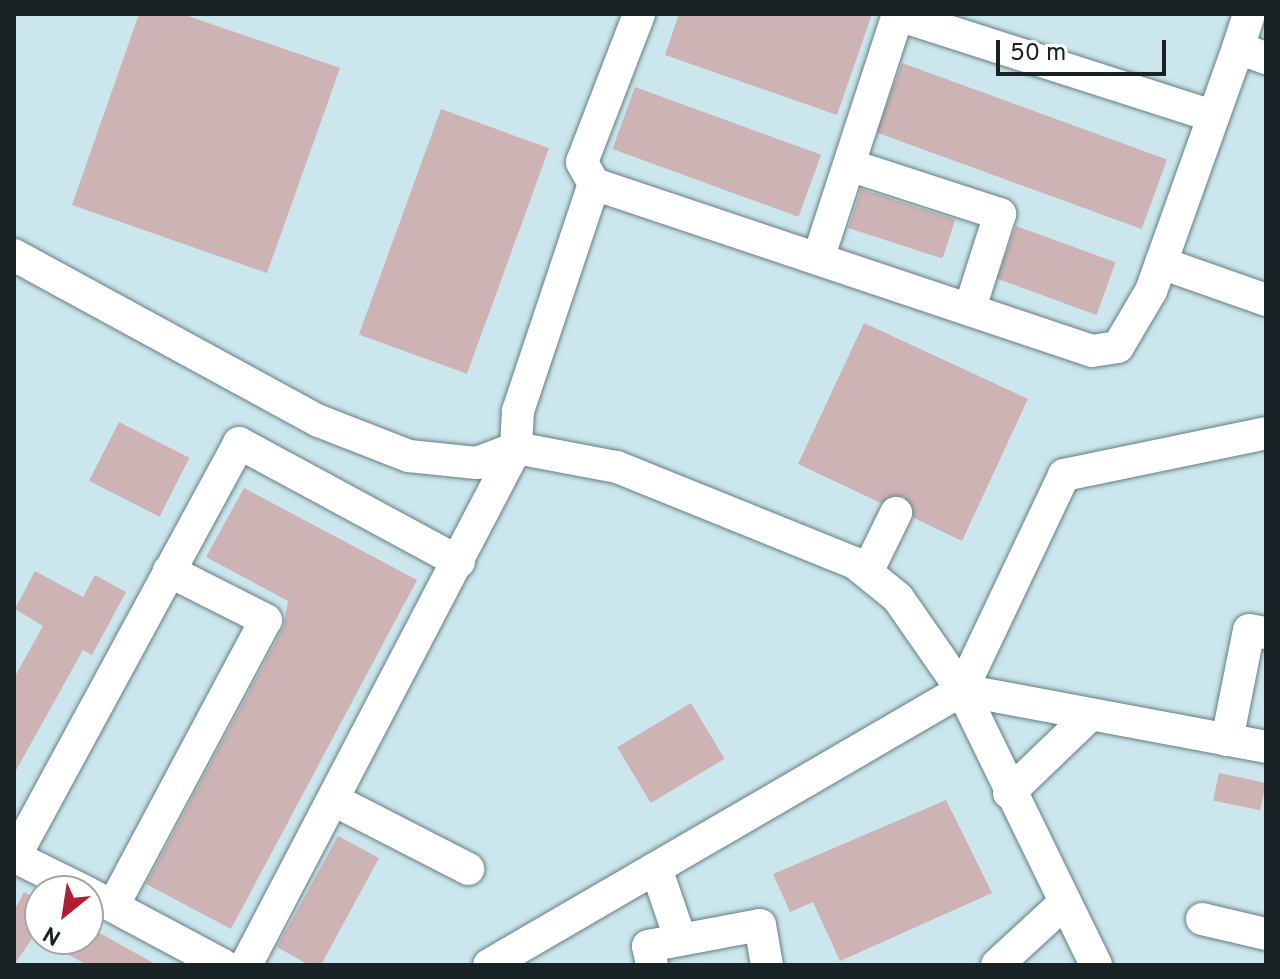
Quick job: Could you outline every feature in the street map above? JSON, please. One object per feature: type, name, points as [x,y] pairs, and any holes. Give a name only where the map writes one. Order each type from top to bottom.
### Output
[{"type":"street","points":[[639,14],[582,162],[594,184],[819,256],[1092,351],[1118,347],[1161,263],[1212,116],[1252,53],[1249,14]]},
{"type":"street","points":[[819,256],[898,14],[1212,116]]},
{"type":"street","points":[[849,165],[1000,214],[970,308]]},
{"type":"street","points":[[246,965],[516,448],[518,411],[594,184]]},
{"type":"street","points":[[14,255],[319,421],[409,456],[477,463],[516,448],[617,467],[867,572],[898,598],[962,690],[1062,905],[1096,965]]},
{"type":"street","points":[[1161,263],[1266,300]]},
{"type":"street","points":[[489,965],[962,690],[1064,475],[1266,433]]},
{"type":"street","points":[[50,875],[14,857],[239,443],[459,562]]},
{"type":"street","points":[[867,572],[896,513]]},
{"type":"street","points":[[104,882],[266,620],[169,571]]},
{"type":"street","points":[[1227,740],[1249,630],[1266,633]]},
{"type":"street","points":[[962,690],[1088,717],[1266,747]]},
{"type":"street","points":[[1009,793],[1088,717]]},
{"type":"street","points":[[334,800],[468,869]]},
{"type":"street","points":[[656,868],[680,938]]},
{"type":"street","points":[[104,902],[223,965]]},
{"type":"street","points":[[997,965],[1062,905]]},
{"type":"street","points":[[1202,919],[1266,934]]},
{"type":"street","points":[[652,965],[648,946],[760,925],[767,965]]},
{"type":"building","points":[[139,14],[182,14],[340,68],[267,273],[72,205]]},
{"type":"building","points":[[679,14],[872,14],[837,115],[665,55]]},
{"type":"building","points":[[902,63],[1167,159],[1142,229],[877,133]]},
{"type":"building","points":[[635,87],[821,155],[798,217],[612,149]]},
{"type":"building","points":[[441,109],[549,148],[467,374],[359,335]]},
{"type":"building","points":[[861,189],[955,220],[942,259],[848,228]]},
{"type":"building","points":[[1016,226],[1116,262],[1096,315],[997,279]]},
{"type":"building","points":[[864,323],[1028,399],[962,541],[914,518],[904,496],[881,503],[798,464]]},
{"type":"building","points":[[119,422],[189,458],[159,517],[89,481]]},
{"type":"building","points":[[244,488],[417,580],[231,929],[146,884],[283,628],[288,601],[206,557]]},
{"type":"building","points":[[35,571],[83,597],[95,575],[126,592],[92,655],[83,650],[14,774],[14,678],[43,626],[15,609]]},
{"type":"building","points":[[691,703],[724,759],[651,803],[617,747]]},
{"type":"building","points":[[1219,773],[1266,783],[1260,810],[1213,800]]},
{"type":"building","points":[[946,800],[992,893],[840,961],[813,902],[790,912],[773,874]]},
{"type":"building","points":[[338,836],[379,858],[321,965],[309,965],[277,947]]},
{"type":"building","points":[[24,892],[24,950],[14,965],[14,911]]},
{"type":"building","points":[[104,935],[157,965],[87,965],[69,955],[104,955]]}]
